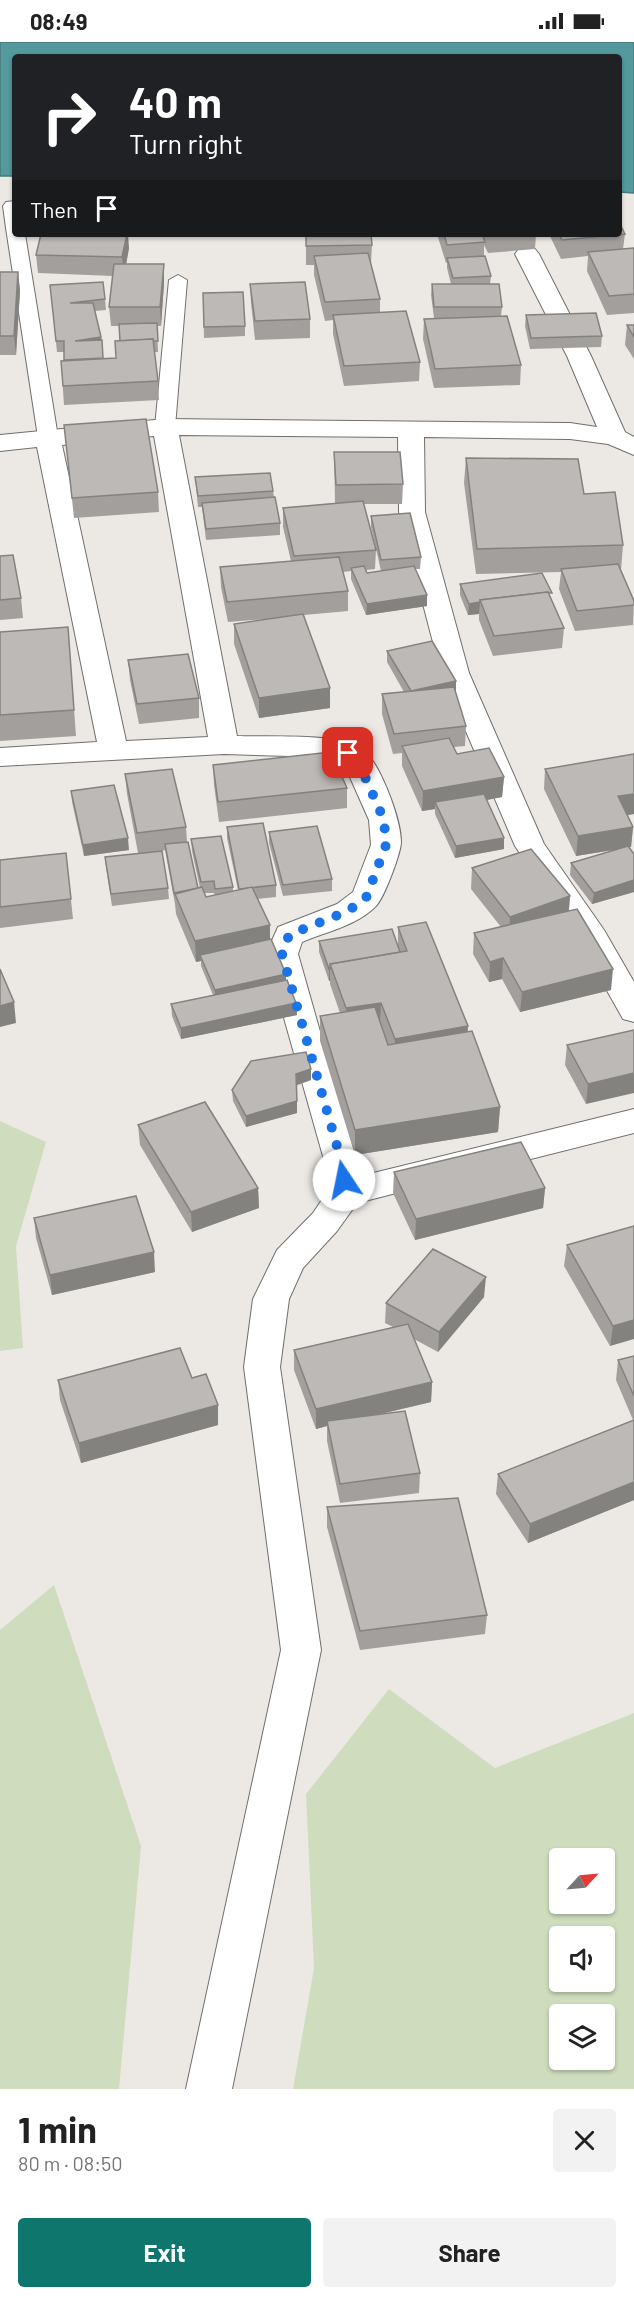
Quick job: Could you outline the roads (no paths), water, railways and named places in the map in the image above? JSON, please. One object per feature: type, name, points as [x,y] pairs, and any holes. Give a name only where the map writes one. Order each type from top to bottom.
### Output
[{"type":"street","points":[[527,254],[624,442]]},
{"type":"street","points":[[165,428],[224,745]]},
{"type":"street","points":[[0,443],[165,428],[570,431],[624,442]]},
{"type":"street","points":[[411,431],[412,512],[455,673],[530,846],[593,939],[634,1011]]},
{"type":"street","points":[[48,437],[113,750]]},
{"type":"street","points":[[0,757],[224,745],[325,748],[348,753],[358,761],[384,820],[386,845],[366,898],[348,911],[289,935],[282,954],[343,1167],[345,1193],[325,1222],[289,1260],[271,1299],[262,1367],[301,1650],[208,2089]]},
{"type":"street","points":[[345,1193],[632,1127]]},
{"type":"lane","points":[[16,237],[48,437]]},
{"type":"lane","points":[[165,428],[178,280]]},
{"type":"water","points":[[0,42],[634,42],[634,193],[622,192],[622,54],[12,54],[12,176],[0,176]]}]
